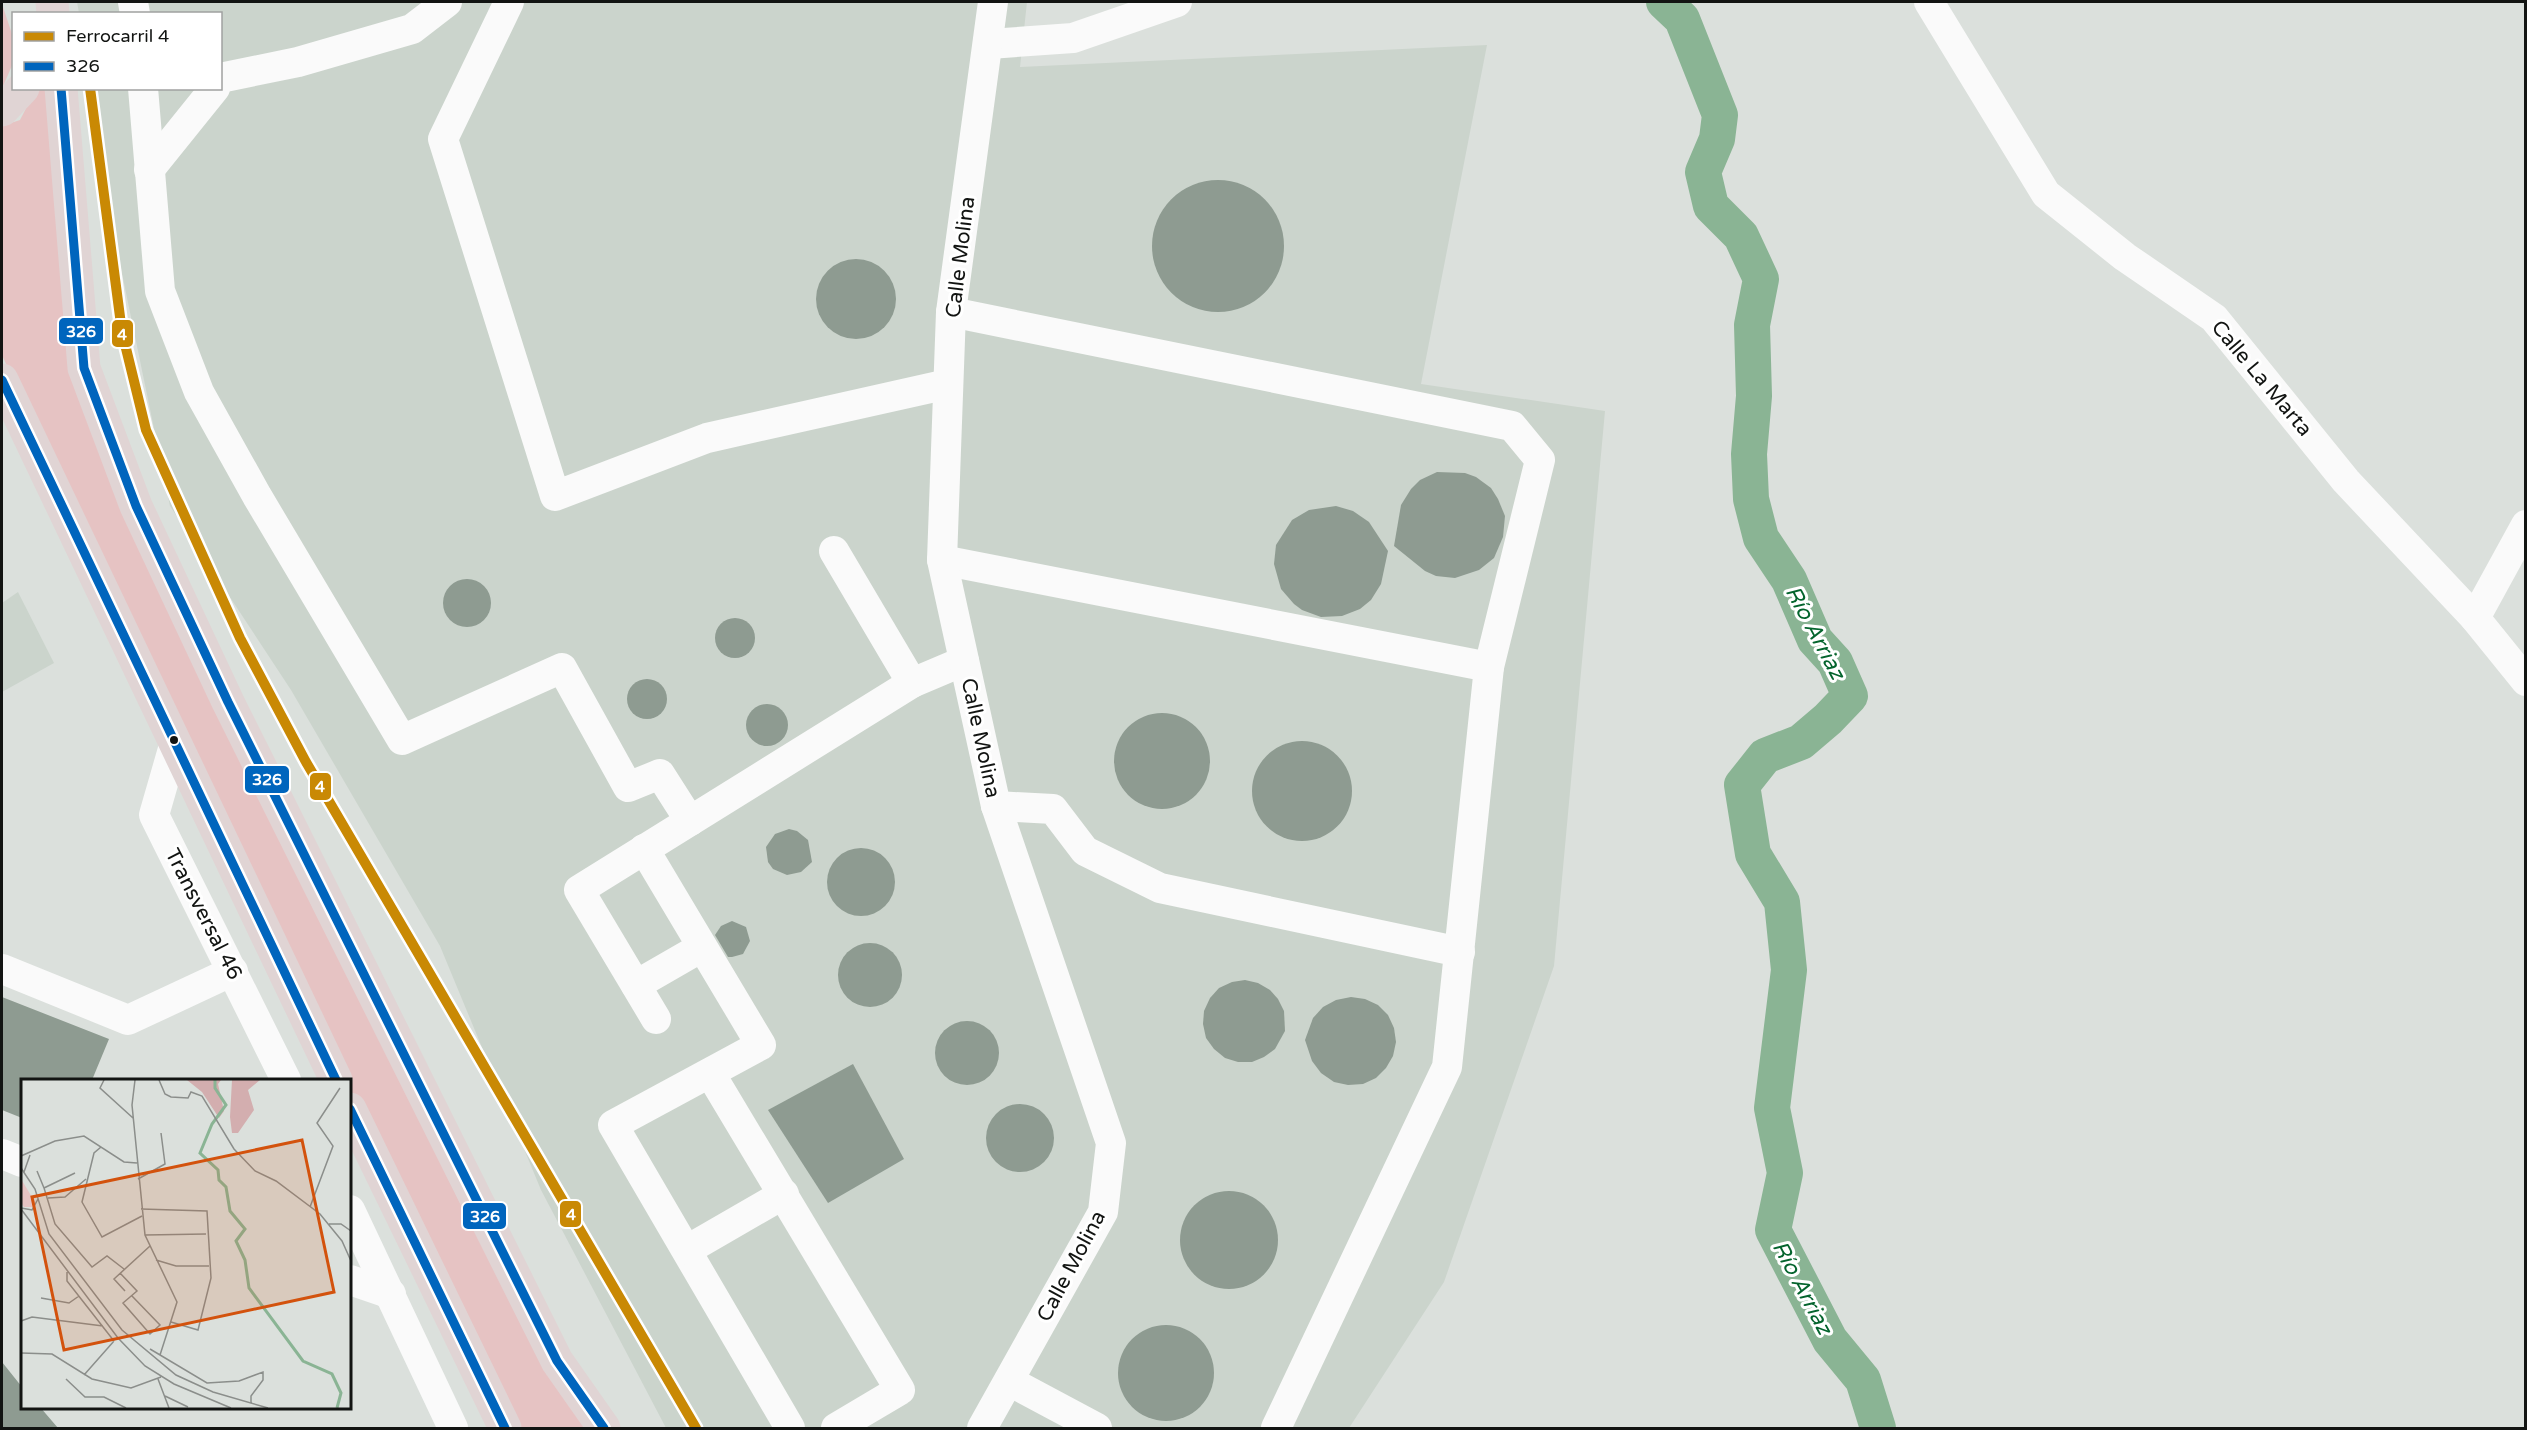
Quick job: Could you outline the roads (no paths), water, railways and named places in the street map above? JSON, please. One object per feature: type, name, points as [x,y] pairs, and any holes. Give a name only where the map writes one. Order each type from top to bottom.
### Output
[{"type":"highway","points":[[2,111],[21,90]]},
{"type":"highway","points":[[61,90],[84,368],[136,506],[228,702],[557,1361],[604,1428]]},
{"type":"highway","points":[[2,380],[336,1079]]},
{"type":"highway","points":[[351,1110],[501,1427]]},
{"type":"street","points":[[222,81],[298,62],[412,28],[447,2]]},
{"type":"street","points":[[509,2],[443,139],[555,496],[707,438],[948,384]]},
{"type":"street","name":"Calle Molina","points":[[982,1428],[1103,1212],[1111,1143],[996,806],[942,560],[951,312],[993,2]]},
{"type":"street","points":[[989,44],[1073,38],[1177,2]]},
{"type":"street","name":"Calle La Marta","points":[[1929,2],[2046,194],[2124,257],[2214,318],[2346,481],[2475,618],[2526,681]]},
{"type":"street","points":[[143,90],[160,291],[199,392],[257,496],[402,740],[562,668],[628,787],[660,774],[690,821]]},
{"type":"street","points":[[149,170],[214,90]]},
{"type":"street","points":[[951,312],[1512,426],[1539,460],[1489,667],[1447,1066],[1275,1428]]},
{"type":"street","points":[[2475,618],[2526,525]]},
{"type":"street","points":[[834,551],[912,683]]},
{"type":"street","points":[[942,560],[1489,667]]},
{"type":"street","points":[[656,1018],[579,890],[912,683],[964,661]]},
{"type":"street","name":"Transversal 46","points":[[175,742],[154,815],[286,1079]]},
{"type":"street","points":[[996,806],[1053,809],[1085,851],[1160,888],[1460,951]]},
{"type":"street","points":[[644,849],[761,1045],[613,1125],[790,1428]]},
{"type":"street","points":[[636,985],[702,947]]},
{"type":"street","points":[[2,969],[128,1020],[233,971]]},
{"type":"street","points":[[710,1073],[900,1390],[836,1428]]},
{"type":"street","points":[[2,1154],[21,1162]]},
{"type":"street","points":[[687,1250],[784,1194]]},
{"type":"street","points":[[351,1212],[453,1428]]},
{"type":"street","points":[[351,1280],[391,1294]]},
{"type":"street","points":[[1009,1381],[1097,1428]]},
{"type":"street","points":[[581,1396],[614,1428]]},
{"type":"waterway","name":"Río Arriaz","points":[[1664,2],[1682,19],[1720,115],[1717,139],[1703,172],[1711,206],[1741,236],[1761,279],[1752,325],[1754,396],[1749,454],[1751,499],[1761,538],[1789,580],[1815,640],[1835,662],[1850,696],[1801,742],[1765,756],[1742,785],[1753,854],[1782,902],[1789,970],[1772,1108],[1785,1173],[1773,1230],[1830,1340],[1863,1380],[1878,1428]]},
{"type":"rail line","name":"4","points":[[90,90],[122,332],[146,430],[240,638],[306,762],[696,1428]]}]
